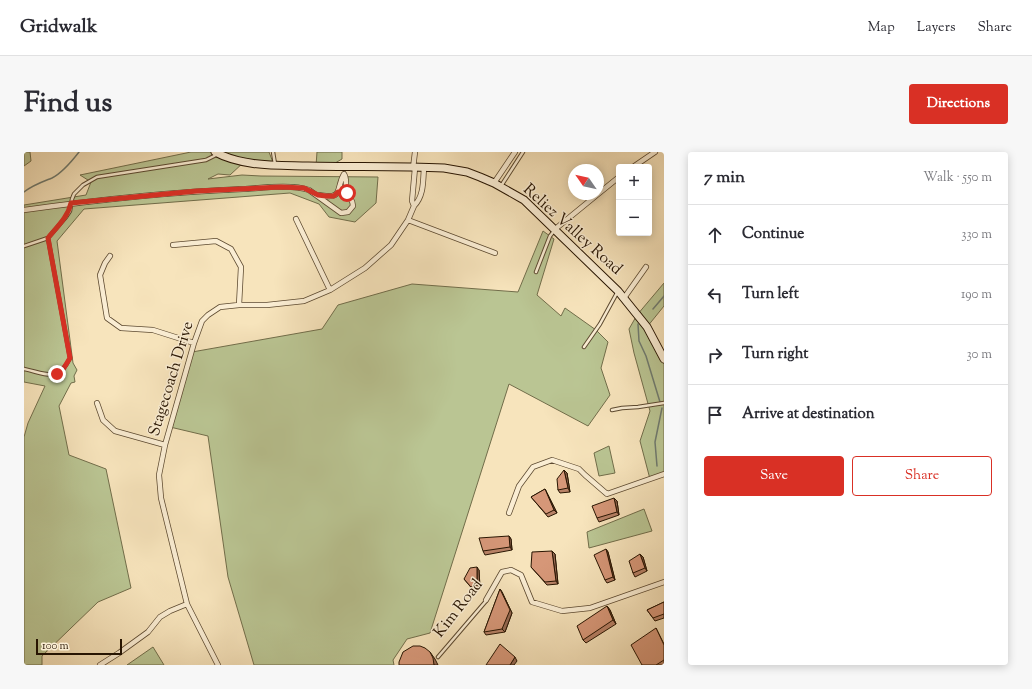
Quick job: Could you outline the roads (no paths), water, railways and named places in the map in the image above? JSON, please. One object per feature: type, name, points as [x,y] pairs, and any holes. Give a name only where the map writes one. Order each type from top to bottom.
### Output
[{"type":"main road","name":"Reliez Valley Road","points":[[217,153],[226,158],[244,162],[344,170],[424,167],[444,168],[467,172],[497,185],[524,200],[618,291],[647,327],[664,359]]},
{"type":"street","name":"Stagecoach Drive","points":[[414,206],[412,201],[414,190],[415,152]]},
{"type":"street","points":[[497,185],[515,152]]},
{"type":"street","points":[[637,164],[655,152]]},
{"type":"street","name":"Stagecoach Drive","points":[[218,665],[186,604],[161,498],[159,474],[164,445],[194,343],[202,322],[208,315],[220,307],[267,305],[304,301],[330,290],[365,268],[390,245],[408,220],[414,206],[419,201],[422,191],[424,167]]},
{"type":"street","points":[[318,195],[334,196],[338,192],[344,170]]},
{"type":"street","points":[[24,210],[71,203],[197,191],[281,187],[304,188],[318,195],[338,211],[344,213],[351,210],[353,206],[352,199],[347,193],[347,178],[344,170]]},
{"type":"street","points":[[604,189],[616,179]]},
{"type":"street","points":[[414,190],[422,191]]},
{"type":"street","points":[[338,192],[347,193]]},
{"type":"street","points":[[554,230],[591,200]]},
{"type":"street","points":[[296,219],[330,290]]},
{"type":"street","points":[[408,220],[495,252]]},
{"type":"street","points":[[173,245],[216,242],[231,250],[241,267],[239,305]]},
{"type":"street","points":[[110,256],[100,275],[107,318],[121,328],[153,330],[194,343]]},
{"type":"street","points":[[624,298],[646,267]]},
{"type":"street","points":[[97,403],[103,420],[115,431],[164,445]]},
{"type":"street","points":[[509,513],[519,486],[533,467],[552,460],[579,469],[585,476],[607,494],[664,474]]},
{"type":"street","name":"Kim Road","points":[[486,600],[502,572],[511,570],[521,575],[532,602],[562,611],[590,608],[664,582]]},
{"type":"street","points":[[100,665],[148,632],[160,617],[186,604]]},
{"type":"lane","points":[[273,152],[275,165]]},
{"type":"lane","points":[[497,185],[523,152]]},
{"type":"lane","points":[[24,246],[48,238],[70,211],[74,194],[83,185],[97,178],[206,160],[217,153]]},
{"type":"lane","points":[[536,272],[550,236],[554,230]]},
{"type":"lane","points":[[24,369],[51,375],[57,374],[62,371],[70,358],[48,238]]},
{"type":"lane","points":[[584,347],[600,324],[618,291]]},
{"type":"lane","points":[[612,410],[664,403]]},
{"type":"lane","name":"Kim Road","points":[[438,657],[486,600]]},
{"type":"waterway","points":[[24,192],[56,176],[79,152]]},
{"type":"waterway","points":[[653,309],[664,296]]},
{"type":"waterway","points":[[638,324],[639,341],[646,356],[660,402]]},
{"type":"waterway","points":[[657,466],[655,442],[662,408]]}]
